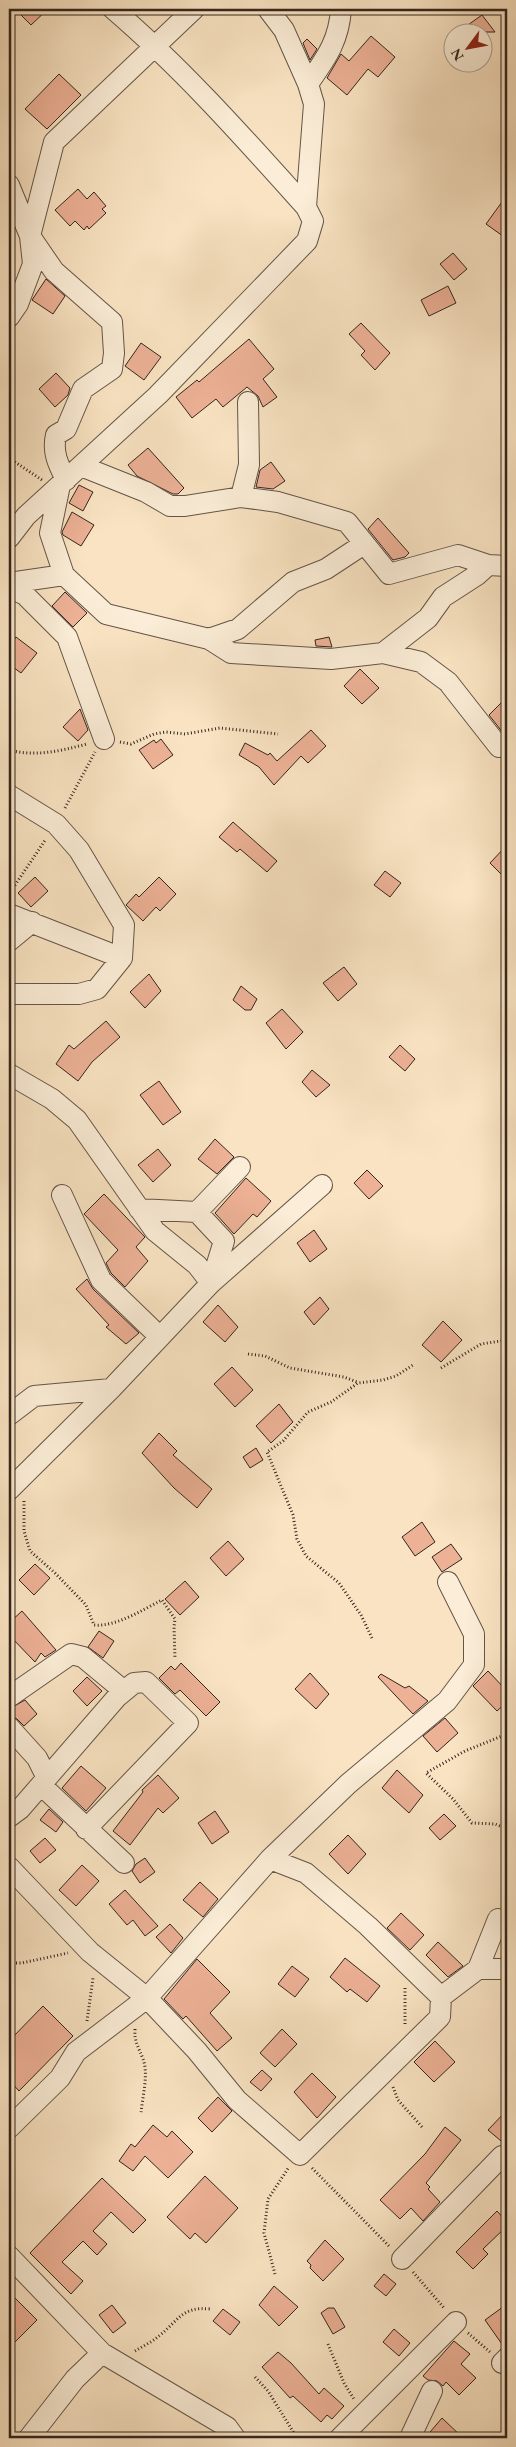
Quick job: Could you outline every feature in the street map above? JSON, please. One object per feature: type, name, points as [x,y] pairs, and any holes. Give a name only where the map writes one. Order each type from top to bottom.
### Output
[{"type":"street","points":[[9,538],[26,516],[158,395],[307,241],[313,221],[306,207],[232,123],[155,45],[112,9]]},
{"type":"street","points":[[9,317],[18,304],[32,264],[30,236],[54,142],[194,9]]},
{"type":"street","points":[[268,9],[284,30],[308,84],[314,104],[306,207]]},
{"type":"street","points":[[308,84],[332,50],[340,22],[340,9]]},
{"type":"street","points":[[9,185],[30,236],[54,271],[112,322],[114,353],[112,369],[84,389],[66,429],[56,435],[54,446],[63,483],[50,532],[64,575],[106,614],[208,639],[231,653],[331,660],[383,652],[421,662],[448,682],[499,747]]},
{"type":"street","points":[[241,497],[249,466],[248,402]]},
{"type":"street","points":[[81,466],[146,492],[170,506],[185,506],[241,497],[278,502],[347,522],[389,574],[458,556],[498,566]]},
{"type":"street","points":[[208,639],[238,629],[293,582],[326,570],[364,544]]},
{"type":"street","points":[[383,652],[428,618],[443,597],[477,575],[498,566]]},
{"type":"street","points":[[9,585],[64,575]]},
{"type":"street","points":[[9,585],[25,594],[68,637],[104,739]]},
{"type":"street","points":[[9,795],[56,824],[78,850],[124,925],[122,958],[97,990],[79,994],[9,994]]},
{"type":"street","points":[[9,914],[122,958]]},
{"type":"street","points":[[9,940],[32,922]]},
{"type":"street","points":[[9,1074],[52,1099],[77,1120],[155,1231],[197,1265],[211,1283]]},
{"type":"street","points":[[197,1212],[240,1167]]},
{"type":"street","points":[[13,1486],[111,1389],[211,1283],[322,1186]]},
{"type":"street","points":[[62,1195],[101,1280],[160,1337]]},
{"type":"street","points":[[139,1209],[197,1212],[224,1240],[211,1283]]},
{"type":"street","points":[[9,1415],[34,1396],[111,1389]]},
{"type":"street","points":[[9,2128],[60,2078],[76,2052],[143,2001],[270,1859],[348,1784],[447,1701],[474,1664],[474,1634],[448,1582]]},
{"type":"street","points":[[9,1697],[71,1654],[83,1657],[124,1691]]},
{"type":"street","points":[[9,1816],[20,1809],[124,1691],[134,1682],[146,1682],[188,1722],[86,1828]]},
{"type":"street","points":[[9,1727],[38,1758],[44,1781],[86,1828],[124,1863]]},
{"type":"street","points":[[9,1867],[87,1949],[197,2051],[238,2100],[300,2155],[440,2017],[441,1997],[368,1926],[306,1873],[270,1859]]},
{"type":"street","points":[[441,1997],[478,1969],[498,1919]]},
{"type":"street","points":[[478,1969],[507,1969]]},
{"type":"street","points":[[402,2259],[502,2156]]},
{"type":"street","points":[[9,2256],[107,2356],[227,2427],[235,2438]]},
{"type":"street","points":[[340,2438],[456,2322]]},
{"type":"street","points":[[29,2438],[75,2379],[107,2356]]},
{"type":"street","points":[[410,2438],[432,2391]]},
{"type":"path","points":[[9,458],[46,483],[63,483]]},
{"type":"path","points":[[9,750],[21,753],[49,754],[104,739],[131,744],[154,734],[166,732],[185,734],[220,728],[278,734]]},
{"type":"path","points":[[9,894],[56,824],[88,763],[104,739]]},
{"type":"path","points":[[441,1368],[481,1344],[507,1340]]},
{"type":"path","points":[[248,1354],[265,1356],[290,1368],[344,1377],[358,1383]]},
{"type":"path","points":[[372,1638],[361,1615],[339,1583],[306,1556],[297,1539],[293,1515],[267,1452],[283,1440],[308,1412],[331,1402],[358,1383],[383,1380],[396,1376],[413,1364]]},
{"type":"path","points":[[13,1486],[24,1499],[24,1530],[30,1551],[55,1573],[86,1606],[94,1625],[101,1626],[116,1621],[162,1600],[175,1619],[175,1658]]},
{"type":"path","points":[[507,1734],[465,1751],[426,1773],[453,1799],[472,1823],[495,1824],[507,1829]]},
{"type":"path","points":[[9,1963],[87,1949],[93,1958],[92,1986],[86,2026]]},
{"type":"path","points":[[141,2114],[143,2059],[134,2039],[143,2001]]},
{"type":"path","points":[[275,2274],[264,2233],[268,2199],[276,2184],[300,2155]]},
{"type":"path","points":[[107,2356],[134,2352],[159,2336],[188,2310],[210,2309]]},
{"type":"path","points":[[328,2344],[344,2383],[363,2415]]},
{"type":"path","points":[[255,2377],[268,2391],[297,2438]]},
{"type":"building","points":[[15,9],[48,9],[31,25]]},
{"type":"building","points":[[482,15],[487,22],[472,22]]},
{"type":"building","points":[[371,36],[395,57],[378,77],[368,69],[347,95],[327,78],[341,54],[349,61]]},
{"type":"building","points":[[307,39],[317,49],[310,60],[303,43]]},
{"type":"building","points":[[59,74],[81,95],[47,129],[25,109]]},
{"type":"building","points":[[78,189],[87,199],[94,192],[106,206],[102,209],[106,213],[89,229],[87,226],[84,230],[75,221],[70,226],[55,210]]},
{"type":"building","points":[[507,195],[507,239],[486,224]]},
{"type":"building","points":[[453,253],[467,269],[454,280],[440,264]]},
{"type":"building","points":[[46,279],[65,296],[53,314],[32,300]]},
{"type":"building","points":[[448,286],[456,303],[429,316],[421,300]]},
{"type":"building","points":[[361,323],[390,353],[375,370],[361,355],[365,351],[349,334]]},
{"type":"building","points":[[249,339],[274,369],[263,379],[277,397],[263,407],[258,396],[247,387],[223,407],[216,399],[192,418],[176,397],[197,380],[199,382]]},
{"type":"building","points":[[141,343],[161,357],[144,380],[125,366]]},
{"type":"building","points":[[56,373],[70,388],[68,395],[55,407],[39,389]]},
{"type":"building","points":[[148,448],[184,488],[178,494],[173,494],[137,476],[128,465]]},
{"type":"building","points":[[271,462],[285,481],[273,489],[256,487],[260,470]]},
{"type":"building","points":[[79,485],[93,492],[83,511],[69,503]]},
{"type":"building","points":[[72,512],[94,525],[81,546],[63,535],[62,532]]},
{"type":"building","points":[[378,518],[409,553],[405,557],[393,560],[368,529]]},
{"type":"building","points":[[65,592],[87,613],[73,627],[52,606]]},
{"type":"building","points":[[16,637],[37,653],[21,673],[9,664],[9,646]]},
{"type":"building","points":[[329,637],[332,647],[316,646],[315,640]]},
{"type":"building","points":[[360,669],[379,688],[362,704],[344,686]]},
{"type":"building","points":[[507,697],[507,738],[489,715]]},
{"type":"building","points":[[80,709],[88,730],[78,741],[63,727]]},
{"type":"building","points":[[311,730],[326,746],[308,763],[301,756],[274,785],[259,767],[239,755],[245,743],[268,755],[270,753],[277,761]]},
{"type":"building","points":[[161,739],[173,755],[153,769],[139,750],[154,740],[156,743]]},
{"type":"building","points":[[233,822],[277,861],[267,872],[240,849],[237,852],[219,837]]},
{"type":"building","points":[[507,845],[507,880],[490,863]]},
{"type":"building","points":[[385,871],[401,883],[390,897],[374,885]]},
{"type":"building","points":[[35,877],[48,891],[31,907],[18,893]]},
{"type":"building","points":[[159,877],[176,894],[160,911],[156,907],[143,921],[126,905],[136,894],[139,897]]},
{"type":"building","points":[[344,967],[357,984],[338,1001],[323,983]]},
{"type":"building","points":[[149,974],[161,991],[145,1008],[130,992]]},
{"type":"building","points":[[241,986],[257,999],[251,1010],[245,1010],[233,1000]]},
{"type":"building","points":[[282,1009],[303,1032],[286,1049],[266,1023]]},
{"type":"building","points":[[106,1021],[120,1037],[92,1062],[78,1081],[56,1064],[69,1045],[74,1049]]},
{"type":"building","points":[[400,1045],[415,1059],[405,1071],[389,1057]]},
{"type":"building","points":[[312,1070],[330,1085],[316,1097],[302,1082]]},
{"type":"building","points":[[159,1081],[181,1112],[163,1125],[140,1095]]},
{"type":"building","points":[[215,1139],[234,1157],[217,1174],[198,1159]]},
{"type":"building","points":[[158,1149],[171,1165],[153,1182],[138,1165]]},
{"type":"building","points":[[367,1170],[383,1186],[369,1199],[354,1183]]},
{"type":"building","points":[[246,1178],[271,1201],[257,1217],[253,1214],[234,1234],[215,1213]]},
{"type":"building","points":[[104,1194],[145,1237],[136,1247],[148,1261],[125,1287],[111,1273],[106,1263],[118,1250],[84,1214]]},
{"type":"building","points":[[314,1230],[327,1249],[310,1262],[297,1243]]},
{"type":"building","points":[[87,1279],[93,1289],[139,1333],[126,1344],[106,1327],[109,1325],[76,1289]]},
{"type":"building","points":[[320,1297],[329,1309],[314,1325],[304,1312]]},
{"type":"building","points":[[218,1305],[238,1327],[225,1342],[203,1322]]},
{"type":"building","points":[[443,1321],[462,1340],[441,1362],[422,1345]]},
{"type":"building","points":[[232,1367],[253,1390],[235,1407],[214,1384]]},
{"type":"building","points":[[279,1404],[293,1422],[271,1443],[256,1426]]},
{"type":"building","points":[[159,1433],[177,1451],[173,1455],[212,1489],[197,1508],[174,1488],[142,1453]]},
{"type":"building","points":[[256,1448],[263,1460],[250,1468],[243,1457]]},
{"type":"building","points":[[422,1522],[435,1542],[415,1556],[402,1537]]},
{"type":"building","points":[[228,1541],[244,1559],[226,1576],[210,1558]]},
{"type":"building","points":[[451,1544],[462,1559],[442,1572],[432,1557]]},
{"type":"building","points":[[35,1564],[50,1578],[34,1595],[19,1580]]},
{"type":"building","points":[[185,1581],[199,1597],[180,1615],[165,1599]]},
{"type":"building","points":[[22,1611],[56,1650],[45,1657],[41,1653],[35,1662],[9,1635],[9,1623]]},
{"type":"building","points":[[99,1631],[114,1641],[103,1658],[88,1647]]},
{"type":"building","points":[[181,1663],[220,1702],[206,1716],[180,1690],[175,1694],[159,1678],[171,1666],[175,1670]]},
{"type":"building","points":[[488,1671],[507,1691],[507,1702],[497,1711],[473,1686]]},
{"type":"building","points":[[310,1673],[329,1694],[316,1709],[295,1689]]},
{"type":"building","points":[[381,1674],[405,1688],[409,1686],[428,1701],[413,1714],[378,1677]]},
{"type":"building","points":[[87,1677],[102,1691],[87,1706],[73,1691]]},
{"type":"building","points":[[25,1700],[37,1714],[24,1726],[17,1719],[9,1715],[9,1709]]},
{"type":"building","points":[[445,1718],[458,1733],[437,1752],[423,1736]]},
{"type":"building","points":[[81,1766],[106,1788],[86,1811],[62,1788]]},
{"type":"building","points":[[397,1770],[423,1795],[409,1813],[382,1788]]},
{"type":"building","points":[[158,1775],[179,1798],[163,1813],[158,1808],[130,1845],[113,1831],[143,1792],[142,1790]]},
{"type":"building","points":[[49,1809],[63,1822],[56,1832],[40,1820]]},
{"type":"building","points":[[215,1811],[229,1832],[212,1844],[198,1823]]},
{"type":"building","points":[[444,1814],[456,1826],[440,1840],[429,1828]]},
{"type":"building","points":[[348,1835],[366,1854],[348,1874],[329,1854]]},
{"type":"building","points":[[45,1838],[56,1850],[40,1863],[30,1851]]},
{"type":"building","points":[[145,1858],[155,1872],[140,1883],[132,1871],[136,1864]]},
{"type":"building","points":[[82,1865],[99,1881],[76,1906],[59,1890]]},
{"type":"building","points":[[200,1882],[218,1899],[203,1917],[183,1900]]},
{"type":"building","points":[[125,1890],[158,1926],[145,1936],[133,1920],[127,1925],[109,1904]]},
{"type":"building","points":[[401,1913],[424,1935],[410,1950],[387,1928]]},
{"type":"building","points":[[170,1924],[183,1938],[171,1953],[156,1937]]},
{"type":"building","points":[[438,1942],[463,1966],[448,1977],[426,1955]]},
{"type":"building","points":[[345,1958],[380,1986],[367,2002],[350,1989],[347,1992],[330,1977]]},
{"type":"building","points":[[197,1959],[230,1992],[210,2013],[232,2038],[217,2051],[186,2016],[183,2019],[164,1999]]},
{"type":"building","points":[[292,1966],[309,1979],[295,1997],[278,1984]]},
{"type":"building","points":[[43,2006],[73,2036],[19,2091],[9,2080],[9,2041]]},
{"type":"building","points":[[282,2029],[297,2044],[275,2067],[260,2053]]},
{"type":"building","points":[[435,2041],[455,2062],[434,2082],[414,2062]]},
{"type":"building","points":[[262,2070],[272,2079],[261,2091],[250,2082]]},
{"type":"building","points":[[312,2073],[336,2097],[317,2118],[294,2092]]},
{"type":"building","points":[[218,2097],[232,2111],[212,2132],[198,2118]]},
{"type":"building","points":[[507,2110],[507,2146],[488,2130]]},
{"type":"building","points":[[153,2125],[167,2137],[172,2131],[193,2152],[168,2178],[145,2156],[133,2171],[119,2161],[131,2144],[135,2147]]},
{"type":"building","points":[[445,2127],[461,2140],[426,2183],[430,2187],[428,2189],[440,2202],[423,2221],[411,2208],[400,2219],[380,2200],[425,2154]]},
{"type":"building","points":[[205,2176],[238,2208],[206,2243],[195,2233],[190,2239],[167,2217]]},
{"type":"building","points":[[102,2178],[146,2220],[133,2233],[111,2212],[93,2231],[107,2244],[97,2255],[83,2241],[62,2262],[83,2281],[71,2294],[30,2253]]},
{"type":"building","points":[[497,2211],[507,2222],[507,2226],[483,2249],[488,2254],[473,2269],[456,2252]]},
{"type":"building","points":[[325,2240],[344,2259],[323,2281],[310,2268],[311,2265],[307,2261]]},
{"type":"building","points":[[384,2274],[396,2284],[386,2296],[374,2286]]},
{"type":"building","points":[[274,2286],[298,2307],[279,2326],[259,2305]]},
{"type":"building","points":[[9,2292],[37,2320],[9,2348]]},
{"type":"building","points":[[507,2304],[507,2346],[504,2347],[485,2320]]},
{"type":"building","points":[[112,2305],[126,2323],[113,2333],[99,2315]]},
{"type":"building","points":[[328,2308],[334,2308],[345,2327],[333,2334],[321,2313]]},
{"type":"building","points":[[223,2309],[240,2322],[230,2335],[213,2321]]},
{"type":"building","points":[[394,2329],[410,2343],[399,2356],[383,2342]]},
{"type":"building","points":[[454,2341],[470,2354],[461,2364],[476,2378],[459,2395],[446,2382],[443,2386],[437,2381],[428,2380],[423,2376]]},
{"type":"building","points":[[278,2352],[291,2363],[319,2394],[324,2388],[344,2406],[332,2419],[327,2415],[321,2422],[293,2396],[290,2398],[262,2367]]},
{"type":"building","points":[[442,2418],[463,2438],[425,2438]]}]
